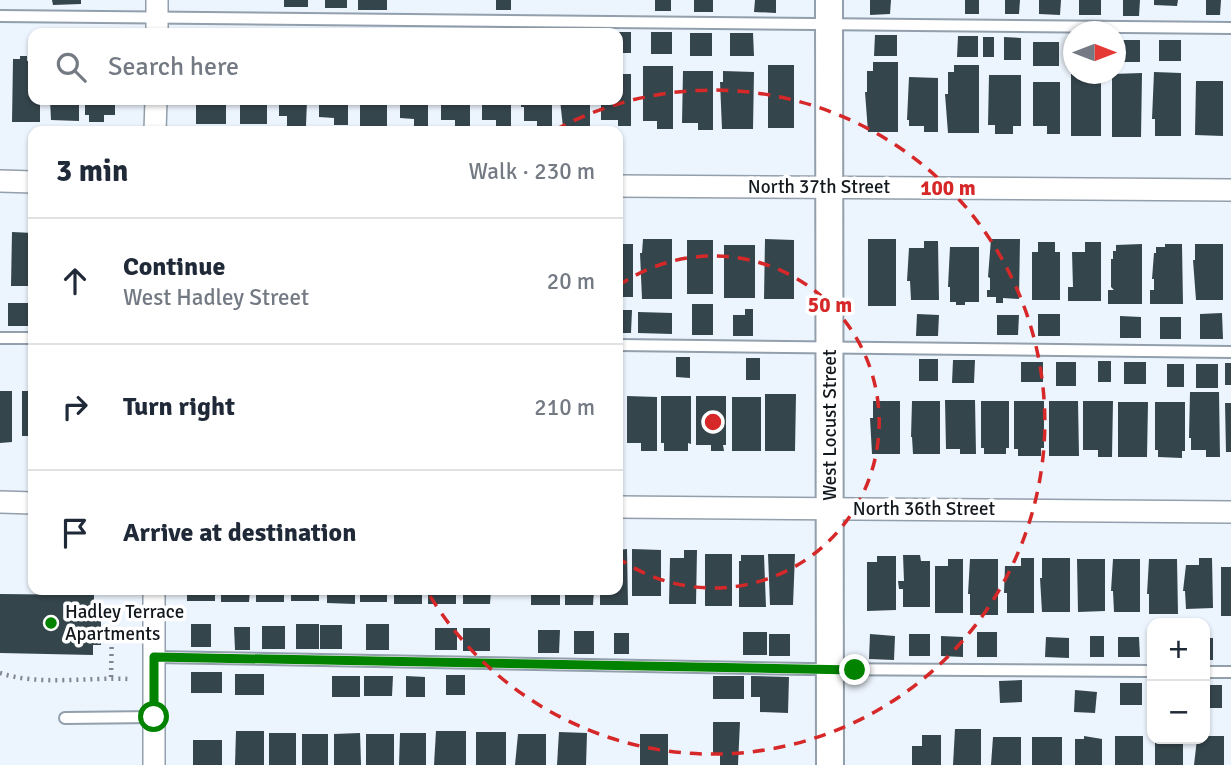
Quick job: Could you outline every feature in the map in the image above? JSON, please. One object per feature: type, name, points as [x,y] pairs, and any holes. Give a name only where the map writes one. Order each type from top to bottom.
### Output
[{"type":"street","name":"West Locust Street","points":[[829,13],[830,765]]},
{"type":"street","points":[[155,126],[156,105]]},
{"type":"street","points":[[0,181],[28,182]]},
{"type":"street","name":"North 37th Street","points":[[623,186],[1231,190]]},
{"type":"street","points":[[0,502],[28,503]]},
{"type":"street","name":"North 36th Street","points":[[623,507],[1231,512]]},
{"type":"street","points":[[154,595],[154,765]]},
{"type":"lane","points":[[0,16],[829,13],[1231,28]]},
{"type":"lane","points":[[0,338],[28,338]]},
{"type":"lane","points":[[623,345],[1231,352]]},
{"type":"lane","points":[[154,657],[829,670],[1147,671]]},
{"type":"lane","points":[[1210,672],[1231,672]]},
{"type":"lane","points":[[65,718],[154,717]]},
{"type":"path","points":[[101,630],[112,630],[111,678]]},
{"type":"path","points":[[0,673],[14,678],[30,679],[129,679]]},
{"type":"building","points":[[52,0],[81,0],[81,4],[53,5]]},
{"type":"building","points":[[284,0],[308,0],[308,7],[284,7]]},
{"type":"building","points":[[325,0],[347,0],[347,8],[325,8]]},
{"type":"building","points":[[358,0],[387,0],[387,10],[358,10]]},
{"type":"building","points":[[496,0],[511,0],[511,10],[496,10]]},
{"type":"building","points":[[655,0],[671,0],[671,11],[655,11]]},
{"type":"building","points":[[694,0],[713,0],[713,12],[694,12]]},
{"type":"building","points":[[755,0],[776,0],[776,13],[754,12]]},
{"type":"building","points":[[870,0],[891,0],[890,14],[870,15]]},
{"type":"building","points":[[965,0],[979,0],[979,14],[965,14]]},
{"type":"building","points":[[1005,0],[1020,0],[1019,14],[1005,14]]},
{"type":"building","points":[[1039,0],[1061,0],[1060,15],[1039,14]]},
{"type":"building","points":[[1079,0],[1101,0],[1101,15],[1079,15]]},
{"type":"building","points":[[1123,0],[1140,0],[1139,16],[1123,16]]},
{"type":"building","points":[[1154,0],[1178,0],[1177,6],[1154,5]]},
{"type":"building","points":[[1206,0],[1221,0],[1220,15],[1206,15]]},
{"type":"building","points":[[623,32],[631,32],[631,53],[623,53]]},
{"type":"building","points":[[651,32],[672,32],[672,54],[651,54]]},
{"type":"building","points":[[690,33],[712,33],[712,56],[690,56]]},
{"type":"building","points":[[730,33],[753,33],[754,56],[730,56]]},
{"type":"building","points":[[875,35],[897,35],[897,56],[874,56]]},
{"type":"building","points":[[958,36],[978,36],[978,57],[957,57]]},
{"type":"building","points":[[983,37],[994,37],[994,57],[983,57]]},
{"type":"building","points":[[1004,37],[1021,38],[1021,60],[1004,60]]},
{"type":"building","points":[[1126,40],[1140,40],[1140,62],[1126,62]]},
{"type":"building","points":[[1159,40],[1181,40],[1181,61],[1159,61]]},
{"type":"building","points":[[1033,42],[1059,42],[1059,66],[1033,66]]},
{"type":"building","points":[[20,56],[27,56],[28,105],[40,105],[40,122],[12,122],[13,59],[20,59]]},
{"type":"building","points":[[873,62],[898,62],[898,132],[868,132],[865,92],[867,71],[873,71]]},
{"type":"building","points":[[768,65],[794,65],[794,128],[768,128]]},
{"type":"building","points":[[954,65],[979,65],[979,133],[948,133],[945,94],[948,94],[948,72],[954,72]]},
{"type":"building","points":[[643,66],[673,66],[673,129],[657,129],[657,121],[643,121]]},
{"type":"building","points":[[683,71],[713,71],[713,130],[698,130],[698,123],[682,123]]},
{"type":"building","points":[[723,71],[754,72],[753,129],[722,129],[720,82],[723,82]]},
{"type":"building","points":[[1154,72],[1181,73],[1181,136],[1155,136],[1155,119],[1152,119]]},
{"type":"building","points":[[1142,73],[1141,137],[1112,137],[1112,84],[1126,84],[1126,74]]},
{"type":"building","points":[[623,74],[631,74],[631,126],[618,126],[618,120],[601,120],[601,105],[623,105]]},
{"type":"building","points":[[989,75],[1021,75],[1021,126],[1013,126],[1013,134],[995,134],[995,125],[988,125]]},
{"type":"building","points":[[909,77],[938,78],[938,132],[924,132],[924,126],[909,126]]},
{"type":"building","points":[[1196,81],[1223,81],[1223,136],[1195,135]]},
{"type":"building","points":[[1033,82],[1060,82],[1060,134],[1047,134],[1047,126],[1033,126]]},
{"type":"building","points":[[1071,84],[1101,84],[1101,136],[1071,136]]},
{"type":"building","points":[[50,105],[79,105],[79,121],[51,120]]},
{"type":"building","points":[[85,105],[115,105],[115,115],[104,115],[104,122],[89,122],[89,115],[85,115]]},
{"type":"building","points":[[196,105],[226,105],[226,124],[196,124]]},
{"type":"building","points":[[240,105],[267,105],[267,124],[240,124]]},
{"type":"building","points":[[279,105],[307,105],[306,126],[287,126],[287,116],[279,116]]},
{"type":"building","points":[[319,105],[348,105],[348,125],[334,125],[334,118],[319,117]]},
{"type":"building","points":[[360,105],[387,105],[387,126],[360,126]]},
{"type":"building","points":[[400,105],[428,105],[428,126],[414,126],[414,119],[400,118]]},
{"type":"building","points":[[441,105],[470,105],[470,126],[455,126],[455,120],[441,120]]},
{"type":"building","points":[[482,105],[511,105],[511,126],[496,126],[496,120],[482,120]]},
{"type":"building","points":[[552,105],[552,126],[537,126],[537,121],[524,121],[524,107],[521,107]]},
{"type":"building","points":[[561,105],[590,105],[590,126],[563,126]]},
{"type":"building","points":[[12,232],[28,233],[28,286],[11,286]]},
{"type":"building","points":[[643,239],[672,239],[672,299],[642,299],[640,253]]},
{"type":"building","points":[[765,239],[794,240],[794,299],[764,299]]},
{"type":"building","points":[[868,239],[896,239],[896,306],[868,306]]},
{"type":"building","points":[[991,239],[1020,239],[1019,299],[1003,298],[1003,303],[996,303],[996,297],[987,297],[987,290],[990,290],[988,277]]},
{"type":"building","points":[[687,240],[713,240],[713,294],[687,294]]},
{"type":"building","points":[[924,241],[938,241],[939,300],[911,300],[910,281],[907,281],[909,248],[924,248]]},
{"type":"building","points":[[1038,242],[1055,242],[1055,252],[1060,252],[1060,300],[1032,300],[1032,252],[1038,252]]},
{"type":"building","points":[[1085,242],[1101,242],[1101,301],[1068,301],[1068,287],[1073,287],[1072,252],[1085,252]]},
{"type":"building","points":[[623,244],[633,244],[633,297],[623,297]]},
{"type":"building","points":[[1142,244],[1142,304],[1108,304],[1108,290],[1114,290],[1111,287],[1111,259],[1116,245]]},
{"type":"building","points":[[1165,244],[1182,244],[1183,304],[1150,304],[1150,290],[1154,290],[1154,253],[1156,247],[1165,247]]},
{"type":"building","points":[[1195,244],[1223,244],[1223,300],[1196,300],[1193,260]]},
{"type":"building","points":[[724,245],[755,245],[755,298],[724,298]]},
{"type":"building","points":[[950,247],[979,247],[979,302],[956,305],[956,302],[950,302]]},
{"type":"building","points":[[8,303],[28,303],[28,326],[8,326]]},
{"type":"building","points":[[692,304],[713,304],[713,335],[692,335]]},
{"type":"building","points":[[745,309],[753,309],[753,336],[733,336],[733,315],[745,315]]},
{"type":"building","points":[[623,310],[632,310],[631,333],[623,333]]},
{"type":"building","points":[[638,312],[672,313],[672,334],[638,333]]},
{"type":"building","points":[[1222,313],[1223,339],[1200,339],[1200,314]]},
{"type":"building","points":[[917,314],[939,315],[938,336],[916,336]]},
{"type":"building","points":[[1038,314],[1060,314],[1060,336],[1038,336]]},
{"type":"building","points":[[997,315],[1019,315],[1018,335],[997,335]]},
{"type":"building","points":[[1120,316],[1141,317],[1141,338],[1120,338]]},
{"type":"building","points":[[1160,317],[1181,317],[1181,339],[1160,339]]},
{"type":"building","points":[[676,357],[690,357],[690,378],[676,377]]},
{"type":"building","points":[[746,358],[760,358],[760,380],[746,380]]},
{"type":"building","points":[[919,359],[938,359],[938,381],[919,381]]},
{"type":"building","points":[[953,360],[975,360],[974,383],[952,383]]},
{"type":"building","points":[[1098,361],[1111,361],[1111,382],[1098,382]]},
{"type":"building","points":[[1021,362],[1043,362],[1043,382],[1021,382]]},
{"type":"building","points":[[1056,362],[1076,362],[1076,386],[1056,386]]},
{"type":"building","points":[[1124,362],[1146,362],[1146,384],[1124,384]]},
{"type":"building","points":[[1225,363],[1231,363],[1231,385],[1225,385]]},
{"type":"building","points":[[1167,364],[1184,364],[1184,387],[1167,387]]},
{"type":"building","points":[[1196,364],[1218,364],[1218,388],[1196,388]]},
{"type":"building","points":[[0,391],[12,391],[12,442],[0,443]]},
{"type":"building","points":[[22,391],[28,391],[28,436],[22,436]]},
{"type":"building","points":[[1190,392],[1219,392],[1220,457],[1206,457],[1206,450],[1191,450]]},
{"type":"building","points":[[765,394],[796,394],[795,451],[765,451]]},
{"type":"building","points":[[627,396],[657,397],[657,451],[641,451],[641,443],[627,443]]},
{"type":"building","points":[[661,396],[691,396],[691,444],[688,443],[688,451],[664,451],[664,443],[661,443]]},
{"type":"building","points":[[696,396],[726,396],[724,451],[711,451],[711,445],[696,445]]},
{"type":"building","points":[[732,397],[761,397],[761,451],[732,451]]},
{"type":"building","points":[[945,400],[975,400],[976,454],[960,454],[960,449],[946,449]]},
{"type":"building","points":[[873,401],[900,401],[900,454],[872,454],[870,418],[873,418]]},
{"type":"building","points":[[912,401],[940,401],[940,454],[913,454]]},
{"type":"building","points":[[981,401],[1009,401],[1009,448],[1006,448],[1006,454],[984,454],[984,448],[981,448]]},
{"type":"building","points":[[1014,401],[1044,401],[1044,448],[1041,448],[1041,456],[1018,456],[1018,449],[1014,449]]},
{"type":"building","points":[[1049,401],[1078,401],[1079,456],[1049,456]]},
{"type":"building","points":[[1083,401],[1113,401],[1112,457],[1098,457],[1098,450],[1083,450]]},
{"type":"building","points":[[1118,402],[1148,402],[1147,457],[1118,457]]},
{"type":"building","points":[[1155,402],[1185,402],[1185,451],[1182,451],[1182,458],[1158,457],[1158,450],[1155,450]]},
{"type":"building","points":[[1225,403],[1231,403],[1231,452],[1226,452]]},
{"type":"building","points":[[623,549],[627,549],[628,605],[600,605],[600,595],[623,595]]},
{"type":"building","points":[[632,549],[661,550],[661,596],[632,596]]},
{"type":"building","points":[[684,550],[697,550],[696,604],[669,604],[670,558],[684,558]]},
{"type":"building","points":[[705,554],[732,554],[732,606],[705,606]]},
{"type":"building","points":[[768,554],[795,554],[793,605],[770,605]]},
{"type":"building","points":[[741,555],[764,555],[766,607],[739,607]]},
{"type":"building","points":[[903,555],[920,555],[921,561],[930,561],[930,607],[903,607],[903,589],[899,589],[898,581],[904,581]]},
{"type":"building","points":[[877,556],[896,556],[896,610],[867,611],[867,562],[877,562]]},
{"type":"building","points":[[1021,558],[1034,558],[1034,613],[1007,613],[1007,593],[1004,593],[1005,566],[1021,566]]},
{"type":"building","points":[[1042,558],[1070,558],[1070,612],[1042,612]]},
{"type":"building","points":[[1199,558],[1212,558],[1213,608],[1186,609],[1183,591],[1186,565],[1199,565]]},
{"type":"building","points":[[948,559],[963,559],[963,613],[935,613],[935,566],[948,566]]},
{"type":"building","points":[[970,559],[998,559],[998,615],[970,615]]},
{"type":"building","points":[[1077,559],[1105,559],[1105,611],[1078,612]]},
{"type":"building","points":[[1113,559],[1140,559],[1140,612],[1114,612],[1111,591]]},
{"type":"building","points":[[1149,559],[1177,559],[1178,614],[1149,614]]},
{"type":"building","points":[[1221,567],[1231,567],[1231,616],[1221,616]]},
{"type":"building","name":"Hadley Terrace Apartments","points":[[0,594],[94,595],[94,616],[101,616],[101,645],[93,645],[93,655],[0,653]]},
{"type":"building","points":[[187,595],[215,595],[215,601],[187,601]]},
{"type":"building","points":[[221,595],[250,595],[249,602],[221,602]]},
{"type":"building","points":[[256,595],[284,595],[284,602],[256,602]]},
{"type":"building","points":[[291,595],[319,595],[319,601],[291,601]]},
{"type":"building","points":[[327,595],[355,595],[355,604],[327,603]]},
{"type":"building","points":[[360,595],[387,595],[387,602],[360,602]]},
{"type":"building","points":[[394,595],[422,595],[422,604],[394,604]]},
{"type":"building","points":[[428,595],[456,595],[456,604],[428,604]]},
{"type":"building","points":[[463,595],[491,595],[490,604],[463,604]]},
{"type":"building","points":[[531,595],[560,595],[560,605],[531,605]]},
{"type":"building","points":[[565,595],[594,595],[593,605],[565,605]]},
{"type":"building","points":[[191,624],[211,624],[211,647],[191,647]]},
{"type":"building","points":[[296,624],[319,624],[319,649],[296,649]]},
{"type":"building","points":[[366,624],[389,624],[389,650],[366,650]]},
{"type":"building","points":[[320,625],[342,625],[342,649],[320,649]]},
{"type":"building","points":[[262,626],[285,626],[285,649],[262,649]]},
{"type":"building","points":[[234,627],[250,627],[250,650],[235,650]]},
{"type":"building","points":[[435,628],[457,628],[457,650],[435,650]]},
{"type":"building","points":[[463,628],[490,628],[490,651],[463,651]]},
{"type":"building","points":[[538,630],[560,630],[559,653],[538,653]]},
{"type":"building","points":[[574,631],[594,631],[594,654],[574,654]]},
{"type":"building","points":[[743,632],[767,632],[767,655],[743,655]]},
{"type":"building","points":[[977,632],[997,632],[997,657],[977,657]]},
{"type":"building","points":[[614,633],[629,633],[629,654],[614,654]]},
{"type":"building","points":[[769,634],[790,634],[790,656],[769,656]]},
{"type":"building","points":[[870,634],[895,636],[894,660],[869,659]]},
{"type":"building","points":[[909,634],[930,634],[930,656],[909,656]]},
{"type":"building","points":[[941,636],[963,637],[963,657],[941,656]]},
{"type":"building","points":[[1090,636],[1104,636],[1104,657],[1090,657]]},
{"type":"building","points":[[1046,637],[1069,638],[1069,658],[1045,657]]},
{"type":"building","points":[[1118,637],[1139,637],[1140,657],[1118,657]]},
{"type":"building","points":[[1210,638],[1213,638],[1213,660],[1210,660]]},
{"type":"building","points":[[191,672],[222,672],[222,693],[191,693]]},
{"type":"building","points":[[235,674],[264,674],[264,695],[235,695]]},
{"type":"building","points":[[446,675],[465,675],[465,695],[446,695]]},
{"type":"building","points":[[332,676],[360,676],[360,697],[332,697]]},
{"type":"building","points":[[364,676],[393,676],[392,696],[364,696]]},
{"type":"building","points":[[406,676],[425,677],[425,697],[406,697]]},
{"type":"building","points":[[713,676],[744,676],[744,699],[713,699]]},
{"type":"building","points":[[751,676],[789,677],[788,713],[760,712],[760,697],[751,697]]},
{"type":"building","points":[[1022,680],[1022,702],[1000,703],[999,681]]},
{"type":"building","points":[[1120,683],[1142,683],[1142,705],[1120,705]]},
{"type":"building","points":[[1210,685],[1222,685],[1222,708],[1210,708]]},
{"type":"building","points":[[1075,690],[1097,692],[1095,713],[1074,712]]},
{"type":"building","points":[[713,722],[740,722],[738,765],[720,765],[720,755],[713,755]]},
{"type":"building","points":[[955,729],[981,729],[981,765],[953,765]]},
{"type":"building","points":[[236,731],[264,731],[264,765],[235,765]]},
{"type":"building","points":[[436,731],[466,731],[466,765],[434,765]]},
{"type":"building","points":[[476,732],[506,732],[506,765],[476,765]]},
{"type":"building","points":[[559,732],[587,733],[586,765],[557,765]]},
{"type":"building","points":[[269,733],[296,733],[296,765],[269,765]]},
{"type":"building","points":[[360,733],[361,765],[334,765],[334,734]]},
{"type":"building","points":[[400,733],[426,733],[426,765],[399,765]]},
{"type":"building","points":[[302,734],[328,734],[328,765],[302,765]]},
{"type":"building","points":[[366,734],[394,734],[394,765],[366,765]]},
{"type":"building","points":[[518,734],[546,734],[546,765],[515,765]]},
{"type":"building","points":[[640,734],[668,734],[668,765],[640,765]]},
{"type":"building","points":[[922,735],[941,735],[941,765],[912,765],[912,746],[922,746]]},
{"type":"building","points":[[1084,736],[1102,739],[1102,765],[1075,765],[1075,739],[1084,739]]},
{"type":"building","points":[[1115,736],[1143,736],[1143,765],[1115,765]]},
{"type":"building","points":[[1210,736],[1224,736],[1224,765],[1194,765],[1196,744],[1210,744]]},
{"type":"building","points":[[993,737],[1021,737],[1021,765],[991,765]]},
{"type":"building","points":[[1032,737],[1062,737],[1062,765],[1032,765]]},
{"type":"building","points":[[193,740],[222,740],[222,765],[193,765]]},
{"type":"building","points":[[1155,744],[1183,744],[1183,765],[1155,765]]},
{"type":"place","name":"Hadley Terrace Apartments","points":[[51,623]]},
{"type":"route","points":[[154,717],[154,657],[855,670]]}]
